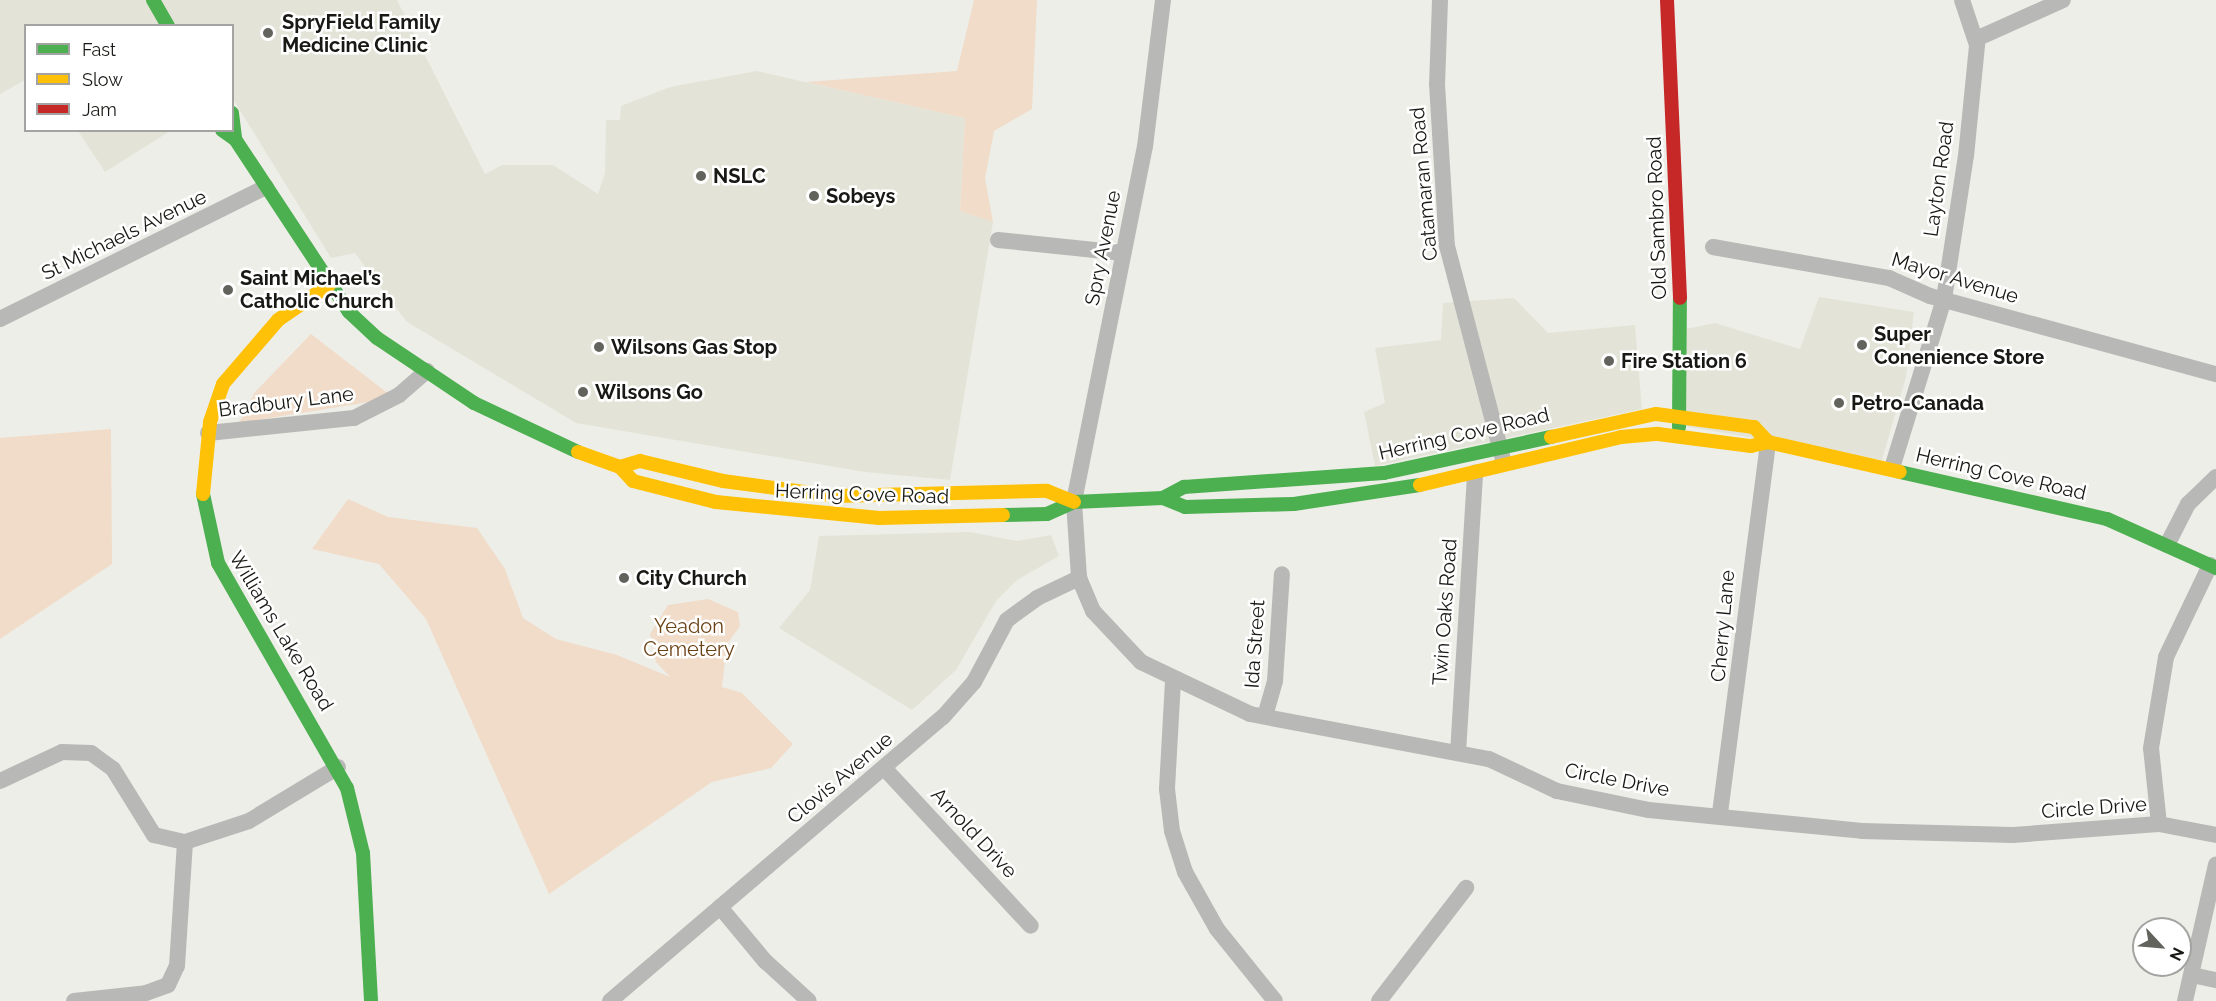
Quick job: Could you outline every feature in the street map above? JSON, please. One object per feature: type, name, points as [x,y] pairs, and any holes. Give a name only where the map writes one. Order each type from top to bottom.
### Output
[{"type":"main road","points":[[153,0],[167,24]]},
{"type":"main road","name":"Old Sambro Road","points":[[1667,0],[1681,322],[1679,435]]},
{"type":"main road","name":"Herring Cove Road","points":[[234,130],[235,139]]},
{"type":"main road","name":"Herring Cove Road","points":[[225,132],[235,139],[328,285],[377,338],[427,371],[541,439],[620,467],[633,481],[697,498],[830,517],[1047,514],[1074,502],[1163,498],[1185,507],[1326,502],[1475,473],[1621,437],[1679,435],[1751,446],[1768,442],[1892,468],[2107,519],[2213,567]]},
{"type":"main road","name":"Williams Lake Road","points":[[328,285],[278,320],[246,351],[223,384],[208,433],[202,488],[213,552],[338,767],[363,853],[371,1001]]},
{"type":"main road","name":"Herring Cove Road","points":[[1163,498],[1184,486],[1293,484],[1384,473],[1620,418],[1680,413],[1754,427],[1768,442]]},
{"type":"main road","name":"Herring Cove Road","points":[[620,467],[640,461],[723,481],[836,496],[1047,490],[1074,502]]},
{"type":"street","name":"Spry Avenue","points":[[1074,502],[1145,146],[1164,0]]},
{"type":"street","name":"Catamaran Road","points":[[1440,0],[1437,84],[1447,246],[1504,466]]},
{"type":"street","name":"Layton Road","points":[[1892,468],[1944,299],[1976,39],[1962,0]]},
{"type":"street","points":[[1976,39],[2063,0]]},
{"type":"street","name":"St Michaels Avenue","points":[[0,319],[266,188]]},
{"type":"street","points":[[998,240],[1123,253]]},
{"type":"street","name":"Mayor Avenue","points":[[1713,247],[1889,278],[1944,299],[2216,374]]},
{"type":"street","name":"Bradbury Lane","points":[[208,433],[354,418],[399,395],[427,371]]},
{"type":"street","name":"Cherry Lane","points":[[1720,813],[1768,442]]},
{"type":"street","name":"Twin Oaks Road","points":[[1458,753],[1475,473]]},
{"type":"street","points":[[2167,545],[2188,504],[2216,477]]},
{"type":"street","name":"Circle Drive","points":[[1074,502],[1079,578],[1093,611],[1118,643],[1173,681],[1265,716],[1489,759],[1557,791],[1648,810],[1720,813],[1862,831],[2013,835],[2159,824],[2216,835]]},
{"type":"street","points":[[2159,824],[2151,748],[2166,657],[2213,567]]},
{"type":"street","name":"Ida Street","points":[[1265,716],[1275,681],[1282,574]]},
{"type":"street","name":"Clovis Avenue","points":[[610,1001],[885,769],[962,699],[1007,620],[1036,598],[1079,578]]},
{"type":"street","points":[[1173,681],[1167,789],[1172,831],[1185,872],[1217,929],[1275,1001]]},
{"type":"street","points":[[0,781],[62,752],[91,753],[113,769],[154,835],[185,842],[249,821],[338,767]]},
{"type":"street","name":"Arnold Drive","points":[[885,769],[1031,926]]},
{"type":"street","points":[[74,1001],[146,993],[168,985],[177,966],[185,842]]},
{"type":"street","points":[[2216,864],[2192,975],[2216,980]]},
{"type":"street","points":[[1379,1001],[1466,888]]},
{"type":"street","points":[[720,907],[765,961],[809,1001]]},
{"type":"street","points":[[2185,1001],[2191,977]]},
{"type":"shaded area","points":[[0,0],[397,0],[485,174],[502,165],[553,165],[598,194],[605,173],[606,120],[620,120],[621,106],[670,87],[757,71],[965,118],[960,211],[993,222],[950,480],[865,472],[576,423],[407,322],[355,253],[331,258],[234,101],[234,24],[24,24],[24,81],[0,94]]},
{"type":"shaded area","points":[[79,132],[168,132],[105,172]]},
{"type":"shaded area","points":[[1819,297],[1914,312],[1906,377],[1882,460],[1678,425],[1676,331],[1715,323],[1800,349]]},
{"type":"shaded area","points":[[1514,298],[1548,333],[1635,325],[1642,409],[1375,466],[1364,412],[1385,403],[1375,348],[1441,340],[1443,303]]},
{"type":"shaded area","points":[[970,532],[1017,541],[1051,535],[1059,556],[1017,580],[996,601],[956,670],[912,710],[779,628],[810,590],[819,536]]},
{"type":"green space","points":[[974,0],[1037,0],[1032,109],[994,131],[985,178],[993,222],[960,211],[965,118],[806,82],[957,71]]},
{"type":"green space","points":[[311,334],[394,398],[239,423],[255,392]]},
{"type":"green space","points":[[111,429],[112,564],[0,639],[0,438]]},
{"type":"green space","name":"Yeadon Cemetery","points":[[348,499],[388,517],[477,528],[505,569],[523,618],[556,639],[617,655],[670,677],[656,662],[650,634],[668,605],[708,599],[738,612],[740,626],[727,644],[722,687],[742,693],[793,744],[771,768],[712,782],[549,894],[426,619],[379,564],[312,549]]},
{"type":"traffic: fast","points":[[153,0],[167,24]]},
{"type":"traffic: fast","points":[[234,130],[235,139]]},
{"type":"traffic: fast","points":[[225,132],[235,139],[349,312],[377,338],[474,403],[578,452]]},
{"type":"traffic: fast","points":[[1679,427],[1680,298]]},
{"type":"traffic: fast","points":[[1163,498],[1184,487],[1384,473],[1551,437]]},
{"type":"traffic: fast","points":[[1900,472],[2107,519],[2216,568]]},
{"type":"traffic: fast","points":[[1003,515],[1047,514],[1074,502],[1163,498],[1185,507],[1294,504],[1420,485]]},
{"type":"traffic: fast","points":[[203,494],[218,563],[347,788],[363,853],[371,1001]]},
{"type":"traffic: slow","points":[[203,494],[210,422],[223,384],[278,320],[329,285]]},
{"type":"traffic: slow","points":[[1551,437],[1656,414],[1754,427],[1768,442]]},
{"type":"traffic: slow","points":[[1420,485],[1621,437],[1658,434],[1751,446],[1768,442],[1900,472]]},
{"type":"traffic: slow","points":[[578,452],[620,467],[633,481],[716,502],[879,518],[1003,515]]},
{"type":"traffic: slow","points":[[620,467],[640,461],[723,481],[836,496],[1047,491],[1074,502]]},
{"type":"traffic: jam","points":[[1667,0],[1680,298]]},
{"type":"place","name":"SpryField Family Medicine Clinic","points":[[268,33]]},
{"type":"place","name":"NSLC","points":[[701,176]]},
{"type":"place","name":"Sobeys","points":[[814,196]]},
{"type":"place","name":"Saint Michael’s Catholic Church","points":[[228,290]]},
{"type":"place","name":"Super Conenience Store","points":[[1862,345]]},
{"type":"place","name":"Wilsons Gas Stop","points":[[599,347]]},
{"type":"place","name":"Fire Station 6","points":[[1609,361]]},
{"type":"place","name":"Wilsons Go","points":[[583,392]]},
{"type":"place","name":"Petro-Canada","points":[[1839,403]]},
{"type":"place","name":"City Church","points":[[624,578]]}]
